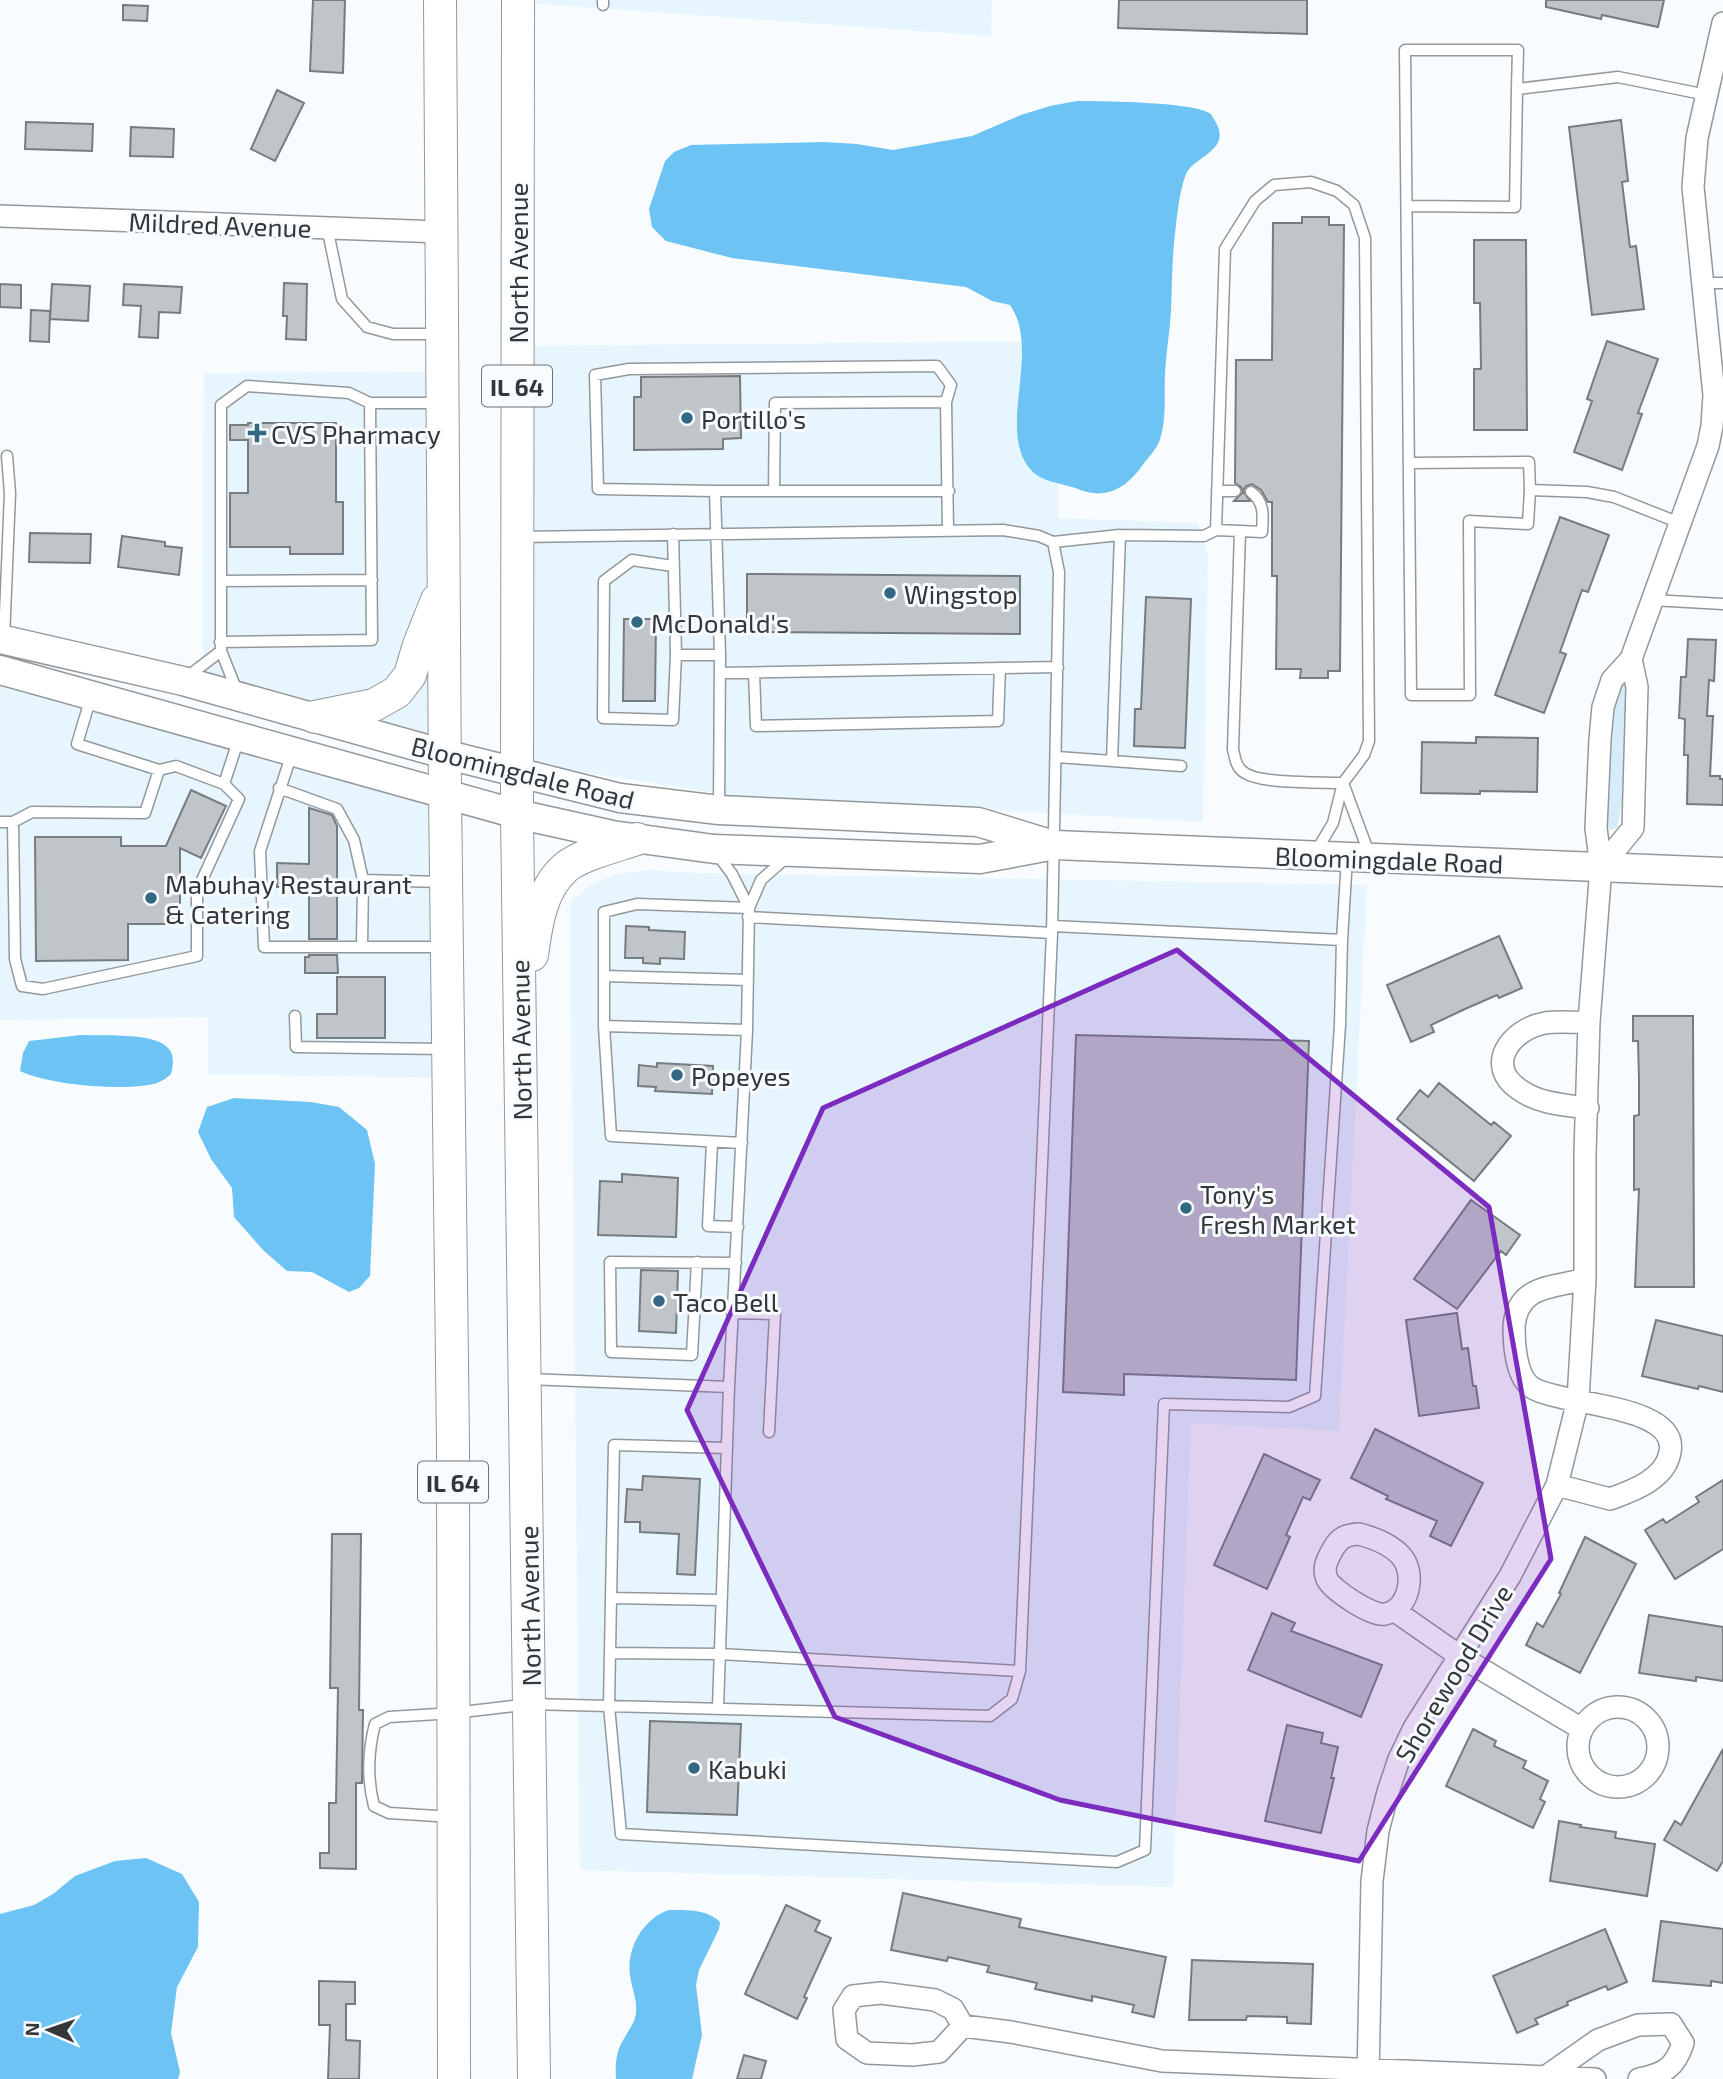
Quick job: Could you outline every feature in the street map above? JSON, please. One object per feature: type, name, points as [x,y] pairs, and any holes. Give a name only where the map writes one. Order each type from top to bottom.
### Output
[{"type":"main road","name":"IL 64","points":[[440,0],[444,754],[454,1713],[454,2079]]},
{"type":"main road","name":"North Avenue","points":[[518,0],[517,814],[534,2079]]},
{"type":"main road","points":[[315,717],[374,705],[397,692],[410,675],[443,585]]},
{"type":"main road","points":[[520,1029],[535,932],[548,888],[571,864],[637,839]]},
{"type":"street","name":"Shorewood Drive","points":[[1368,2074],[1372,1881],[1378,1831],[1388,1792],[1399,1759],[1414,1728],[1510,1576],[1557,1485],[1578,1400],[1585,1279],[1589,1023],[1601,867],[1596,828],[1603,706],[1612,680],[1631,659],[1708,446],[1712,426],[1713,283],[1693,187],[1693,162],[1723,23]]},
{"type":"street","name":"Mildred Avenue","points":[[0,216],[441,232]]},
{"type":"street","name":"Bloomingdale Road","points":[[2,639],[183,681],[444,754],[620,798],[719,810],[978,822],[1055,845]]},
{"type":"street","points":[[1601,867],[1633,828],[1637,687],[1631,659]]},
{"type":"street","name":"Bloomingdale Road","points":[[0,670],[517,814],[637,839],[714,849],[980,859],[1055,845],[1723,872]]},
{"type":"street","points":[[1588,1108],[1540,1101],[1518,1090],[1503,1072],[1503,1055],[1510,1040],[1530,1028],[1546,1023],[1589,1023]]},
{"type":"street","points":[[1557,1485],[1610,1499],[1651,1480],[1665,1466],[1670,1456],[1671,1444],[1663,1429],[1642,1417],[1617,1408],[1546,1394],[1529,1386],[1519,1367],[1514,1325],[1519,1307],[1528,1295],[1549,1285],[1563,1285],[1585,1279]]},
{"type":"street","points":[[1395,1611],[1461,1657],[1582,1728]]},
{"type":"street","points":[[881,1993],[935,2000],[953,2009],[962,2026],[939,2052],[912,2055],[867,2053],[847,2039],[844,2010],[853,1996],[881,1993]]},
{"type":"street","points":[[1548,2076],[1598,2040],[1638,2025],[1671,2024],[1683,2043],[1678,2057],[1661,2074],[1639,2079]]},
{"type":"street","points":[[962,2026],[1011,2032],[1162,2061],[1368,2074],[1595,2079]]},
{"type":"lane","points":[[1407,206],[1515,206],[1518,50],[1405,50],[1411,695],[1470,695],[1469,521],[1528,524],[1529,462],[1409,463]]},
{"type":"lane","points":[[1517,89],[1618,77],[1707,95]]},
{"type":"lane","points":[[1216,530],[1225,249],[1255,201],[1274,185],[1311,182],[1338,191],[1354,205],[1365,238],[1369,741],[1364,755],[1343,783],[1333,823],[1313,856]]},
{"type":"lane","points":[[327,227],[342,299],[367,327],[393,334],[441,334]]},
{"type":"lane","points":[[948,530],[949,491],[946,402],[951,385],[937,366],[629,369],[595,375],[598,489],[949,491]]},
{"type":"lane","points":[[240,697],[220,646],[221,405],[247,386],[349,393],[370,403],[442,403]]},
{"type":"lane","points":[[774,491],[775,403],[946,402]]},
{"type":"lane","points":[[183,681],[220,646],[372,640],[370,403]]},
{"type":"lane","points":[[2,639],[10,493],[7,456]]},
{"type":"lane","points":[[1530,490],[1587,492],[1614,498],[1681,523]]},
{"type":"lane","points":[[715,491],[720,655],[719,810]]},
{"type":"lane","points":[[1217,491],[1235,491]]},
{"type":"lane","points":[[516,537],[1003,530],[1039,536],[1054,542],[1120,535],[1203,536],[1216,530],[1262,532],[1261,503],[1251,492]]},
{"type":"lane","points":[[1240,531],[1233,749],[1235,762],[1242,772],[1257,779],[1343,783]]},
{"type":"lane","points":[[673,534],[676,655],[673,720],[603,718],[604,581],[632,560],[673,566]]},
{"type":"lane","points":[[1112,761],[1120,535]]},
{"type":"lane","points":[[454,1818],[389,1813],[374,1806],[370,1790],[370,1742],[375,1724],[389,1717],[530,1704],[990,1716],[1012,1699],[1020,1671],[1052,929],[1059,572],[1054,542]]},
{"type":"lane","points":[[221,581],[372,580]]},
{"type":"lane","points":[[1653,600],[1723,604]]},
{"type":"lane","points":[[676,655],[720,655]]},
{"type":"lane","points":[[720,673],[1058,667]]},
{"type":"lane","points":[[754,673],[756,726],[998,721],[1000,668]]},
{"type":"lane","points":[[13,822],[15,959],[22,986],[43,989],[197,956],[197,891],[239,799],[224,783],[176,766],[159,770],[77,744],[92,695]]},
{"type":"lane","points":[[224,783],[240,736]]},
{"type":"lane","points":[[293,750],[260,850],[264,947],[447,947]]},
{"type":"lane","points":[[1057,757],[1181,766]]},
{"type":"lane","points":[[0,822],[13,822],[33,812],[145,813],[159,770]]},
{"type":"lane","points":[[727,1448],[614,1445],[609,1706],[621,1834],[1117,1862],[1145,1850],[1164,1404],[1289,1407],[1315,1396],[1340,1025],[1342,940],[1359,858],[1343,783]]},
{"type":"lane","points":[[279,788],[337,809],[354,840],[363,880],[362,947]]},
{"type":"lane","points":[[714,849],[732,874],[748,913]]},
{"type":"lane","points":[[718,1708],[732,1313],[747,1030],[748,913],[761,880],[792,852]]},
{"type":"lane","points":[[363,880],[446,882]]},
{"type":"lane","points":[[742,1143],[611,1136],[604,1026],[604,912],[637,904],[748,913],[1052,929],[1342,940]]},
{"type":"lane","points":[[604,975],[748,980]]},
{"type":"lane","points":[[295,1016],[296,1047],[448,1049]]},
{"type":"lane","points":[[604,1026],[747,1030]]},
{"type":"lane","points":[[712,1142],[709,1226],[738,1227]]},
{"type":"lane","points":[[697,1262],[692,1355],[611,1352],[610,1262],[697,1262],[736,1263]]},
{"type":"lane","points":[[732,1313],[775,1314],[769,1432]]},
{"type":"lane","points":[[525,1379],[729,1387]]},
{"type":"lane","points":[[611,1598],[721,1600]]},
{"type":"lane","points":[[610,1653],[719,1654],[1020,1671]]},
{"type":"highlighted area","points":[[1177,950],[1489,1207],[1551,1559],[1359,1861],[1060,1800],[835,1717],[687,1410],[823,1108]]},
{"type":"shaded area","points":[[525,0],[992,0],[991,36],[525,3]]},
{"type":"shaded area","points":[[1060,341],[1058,518],[1198,523],[1208,556],[1203,822],[736,796],[524,763],[523,346]]},
{"type":"shaded area","points":[[435,372],[438,745],[203,673],[204,373]]},
{"type":"shaded area","points":[[1621,679],[1628,681],[1622,803],[1617,828],[1610,830],[1607,826],[1612,711]]},
{"type":"shaded area","points":[[0,682],[439,802],[443,1078],[208,1074],[208,1017],[0,1020]]},
{"type":"shaded area","points":[[650,870],[1367,885],[1339,1431],[1191,1423],[1173,1887],[580,1870],[570,902],[589,886],[616,874]]},
{"type":"water","points":[[1077,101],[1145,103],[1199,109],[1211,114],[1219,131],[1216,146],[1186,174],[1179,199],[1173,251],[1162,434],[1138,472],[1116,490],[1089,492],[1043,479],[1034,473],[1023,457],[1017,416],[1022,346],[1019,324],[1010,305],[992,301],[966,287],[732,258],[666,241],[652,227],[649,209],[665,161],[674,152],[691,145],[824,142],[893,150],[972,136],[1021,115]]},
{"type":"water","points":[[81,1035],[152,1039],[168,1048],[172,1054],[171,1074],[157,1083],[144,1086],[108,1087],[49,1080],[20,1071],[23,1053],[29,1041]]},
{"type":"water","points":[[234,1098],[311,1102],[339,1107],[367,1130],[375,1164],[370,1276],[359,1288],[349,1292],[312,1272],[287,1271],[263,1250],[234,1217],[232,1188],[211,1159],[198,1132],[207,1107]]},
{"type":"water","points":[[146,1858],[182,1874],[199,1902],[198,1947],[177,1987],[171,2033],[180,2072],[178,2079],[0,2079],[0,1914],[34,1905],[75,1876],[115,1861]]},
{"type":"water","points":[[669,1910],[703,1912],[720,1922],[699,1970],[696,1985],[702,2035],[692,2079],[616,2079],[618,2052],[636,2012],[630,1975],[634,1945],[652,1920]]},
{"type":"building","points":[[313,0],[345,0],[343,73],[310,71]]},
{"type":"building","points":[[1119,0],[1307,0],[1307,34],[1118,28]]},
{"type":"building","points":[[1546,0],[1664,0],[1658,27],[1602,15],[1601,19],[1546,7]]},
{"type":"building","points":[[123,5],[148,6],[147,21],[123,20]]},
{"type":"building","points":[[277,90],[304,103],[275,161],[251,149]]},
{"type":"building","points":[[1621,120],[1628,181],[1622,182],[1630,247],[1636,246],[1644,309],[1592,315],[1569,127]]},
{"type":"building","points":[[26,122],[93,124],[92,151],[25,149]]},
{"type":"building","points":[[131,127],[174,129],[173,157],[130,156]]},
{"type":"building","points":[[1302,217],[1329,217],[1329,225],[1344,225],[1340,671],[1328,671],[1328,678],[1300,678],[1301,669],[1276,669],[1277,576],[1272,576],[1272,502],[1268,502],[1261,490],[1252,484],[1246,486],[1243,491],[1250,501],[1234,501],[1243,492],[1235,483],[1236,360],[1272,360],[1273,223],[1302,223]]},
{"type":"building","points":[[1474,240],[1526,240],[1527,430],[1474,430],[1474,369],[1481,369],[1480,303],[1474,303]]},
{"type":"building","points":[[284,283],[307,284],[306,340],[286,339],[287,316],[283,316]]},
{"type":"building","points":[[0,284],[21,285],[21,308],[0,307]]},
{"type":"building","points":[[52,284],[90,286],[88,321],[50,319]]},
{"type":"building","points":[[124,284],[182,287],[180,313],[159,312],[158,338],[139,337],[141,306],[123,305]]},
{"type":"building","points":[[31,310],[50,311],[49,342],[30,341]]},
{"type":"building","points":[[1607,341],[1658,359],[1638,413],[1642,414],[1622,470],[1574,452],[1592,401],[1587,399]]},
{"type":"building","name":"Portillo's","points":[[740,376],[741,438],[723,439],[723,449],[634,450],[634,397],[641,397],[641,377]]},
{"type":"building","name":"CVS Pharmacy","points":[[336,423],[336,502],[343,502],[343,554],[290,554],[290,547],[230,547],[230,493],[248,493],[248,440],[230,440],[230,425]]},
{"type":"building","points":[[1560,517],[1609,535],[1588,592],[1582,590],[1560,652],[1566,654],[1544,713],[1495,695]]},
{"type":"building","points":[[30,533],[91,534],[90,563],[29,562]]},
{"type":"building","points":[[122,536],[165,542],[165,546],[182,548],[179,575],[118,567]]},
{"type":"building","points":[[747,574],[1020,576],[1020,634],[747,632]]},
{"type":"building","points":[[1146,597],[1191,599],[1185,748],[1134,746],[1135,709],[1141,709]]},
{"type":"building","points":[[624,619],[656,619],[655,701],[623,701]]},
{"type":"building","points":[[1688,639],[1716,640],[1714,681],[1709,680],[1707,716],[1713,716],[1710,776],[1720,776],[1720,779],[1723,779],[1723,805],[1687,804],[1688,755],[1684,755],[1685,719],[1679,718],[1681,677],[1686,677]]},
{"type":"building","points":[[1476,737],[1538,738],[1537,792],[1421,793],[1422,742],[1476,743]]},
{"type":"building","points":[[191,790],[226,806],[201,858],[180,848],[180,924],[128,924],[128,960],[36,961],[35,837],[121,837],[121,846],[166,846]]},
{"type":"building","points":[[309,808],[332,815],[337,826],[337,939],[309,939],[309,887],[277,887],[277,863],[309,864]]},
{"type":"building","points":[[626,926],[685,932],[684,959],[660,958],[660,964],[643,963],[643,958],[625,958]]},
{"type":"building","points":[[1499,936],[1522,988],[1499,998],[1497,995],[1431,1025],[1434,1032],[1411,1042],[1387,985]]},
{"type":"building","points":[[337,955],[338,973],[305,973],[305,957]]},
{"type":"building","points":[[337,977],[385,977],[385,1038],[317,1038],[317,1014],[337,1014]]},
{"type":"building","points":[[1633,1016],[1693,1016],[1694,1287],[1635,1287],[1639,1189],[1634,1190],[1634,1116],[1639,1115],[1639,1080],[1638,1041],[1633,1041]]},
{"type":"building","name":"Tony's Fresh Market","points":[[1076,1035],[1309,1041],[1296,1380],[1124,1374],[1124,1395],[1063,1392]]},
{"type":"building","points":[[657,1063],[713,1066],[712,1094],[655,1091],[656,1087],[638,1086],[639,1065],[657,1067]]},
{"type":"building","points":[[1439,1083],[1491,1125],[1494,1122],[1511,1136],[1474,1181],[1397,1119],[1420,1090],[1428,1097]]},
{"type":"building","points":[[622,1174],[678,1178],[676,1237],[598,1235],[600,1181],[622,1182]]},
{"type":"building","points":[[1471,1200],[1520,1235],[1506,1255],[1501,1251],[1457,1309],[1414,1279]]},
{"type":"building","name":"Taco Bell","points":[[641,1270],[678,1271],[676,1333],[639,1331]]},
{"type":"building","points":[[1457,1313],[1462,1349],[1468,1348],[1479,1408],[1419,1416],[1406,1320]]},
{"type":"building","points":[[1656,1320],[1723,1336],[1723,1392],[1642,1376]]},
{"type":"building","points":[[1375,1429],[1483,1483],[1451,1546],[1430,1536],[1437,1521],[1386,1499],[1388,1496],[1351,1478]]},
{"type":"building","points":[[1264,1454],[1320,1480],[1310,1500],[1303,1497],[1286,1535],[1290,1537],[1267,1589],[1214,1565]]},
{"type":"building","points":[[643,1476],[700,1479],[695,1575],[677,1574],[679,1534],[640,1532],[640,1522],[625,1522],[627,1489],[642,1490]]},
{"type":"building","points":[[1723,1480],[1723,1549],[1675,1579],[1645,1530],[1663,1519],[1666,1523],[1699,1502],[1696,1497]]},
{"type":"building","points":[[332,1534],[361,1534],[359,1710],[363,1710],[362,1783],[356,1783],[356,1869],[320,1868],[320,1853],[329,1853],[329,1803],[336,1803],[338,1688],[330,1688]]},
{"type":"building","points":[[1585,1537],[1636,1564],[1580,1673],[1526,1645],[1537,1623],[1543,1627],[1561,1594],[1559,1593]]},
{"type":"building","points":[[1272,1613],[1295,1623],[1291,1631],[1382,1665],[1361,1717],[1248,1670]]},
{"type":"building","points":[[1649,1615],[1723,1627],[1723,1681],[1696,1677],[1696,1681],[1639,1673]]},
{"type":"building","name":"Kabuki","points":[[650,1721],[741,1724],[737,1815],[647,1812]]},
{"type":"building","points":[[1287,1725],[1323,1733],[1321,1743],[1338,1747],[1321,1833],[1265,1821]]},
{"type":"building","points":[[1473,1729],[1496,1741],[1494,1746],[1526,1761],[1523,1768],[1548,1781],[1540,1799],[1545,1802],[1533,1828],[1446,1786]]},
{"type":"building","points":[[1723,1749],[1723,1861],[1717,1871],[1664,1840],[1675,1821],[1681,1825]]},
{"type":"building","points":[[1559,1821],[1616,1832],[1615,1838],[1655,1844],[1647,1896],[1550,1881]]},
{"type":"building","points":[[903,1893],[1021,1919],[1019,1927],[1166,1957],[1154,2017],[1132,2012],[1134,2005],[1092,1996],[1092,2001],[1035,1989],[1037,1983],[987,1972],[989,1966],[948,1957],[947,1961],[891,1950]]},
{"type":"building","points":[[786,1905],[820,1921],[815,1931],[831,1938],[797,2019],[745,1994]]},
{"type":"building","points":[[1661,1921],[1723,1929],[1723,1983],[1711,1981],[1711,1986],[1653,1981]]},
{"type":"building","points":[[1605,1929],[1627,1982],[1608,1990],[1606,1986],[1567,2002],[1568,2005],[1535,2019],[1538,2024],[1517,2033],[1493,1976]]},
{"type":"building","points":[[1192,1960],[1313,1964],[1311,2024],[1287,2023],[1287,2017],[1247,2016],[1246,2020],[1189,2020]]},
{"type":"building","points":[[319,1981],[355,1982],[355,2004],[346,2004],[346,2040],[360,2041],[359,2079],[328,2079],[330,2025],[319,2025]]},
{"type":"building","points":[[744,2055],[766,2061],[761,2079],[737,2079]]},
{"type":"place","name":"Portillo's","points":[[687,418]]},
{"type":"place","name":"CVS Pharmacy","points":[[257,433]]},
{"type":"place","name":"Wingstop","points":[[890,593]]},
{"type":"place","name":"McDonald's","points":[[637,622]]},
{"type":"place","name":"Mabuhay Restaurant & Catering","points":[[151,898]]},
{"type":"place","name":"Popeyes","points":[[677,1075]]},
{"type":"place","name":"Tony's Fresh Market","points":[[1186,1208]]},
{"type":"place","name":"Taco Bell","points":[[659,1301]]},
{"type":"place","name":"Kabuki","points":[[694,1768]]}]
